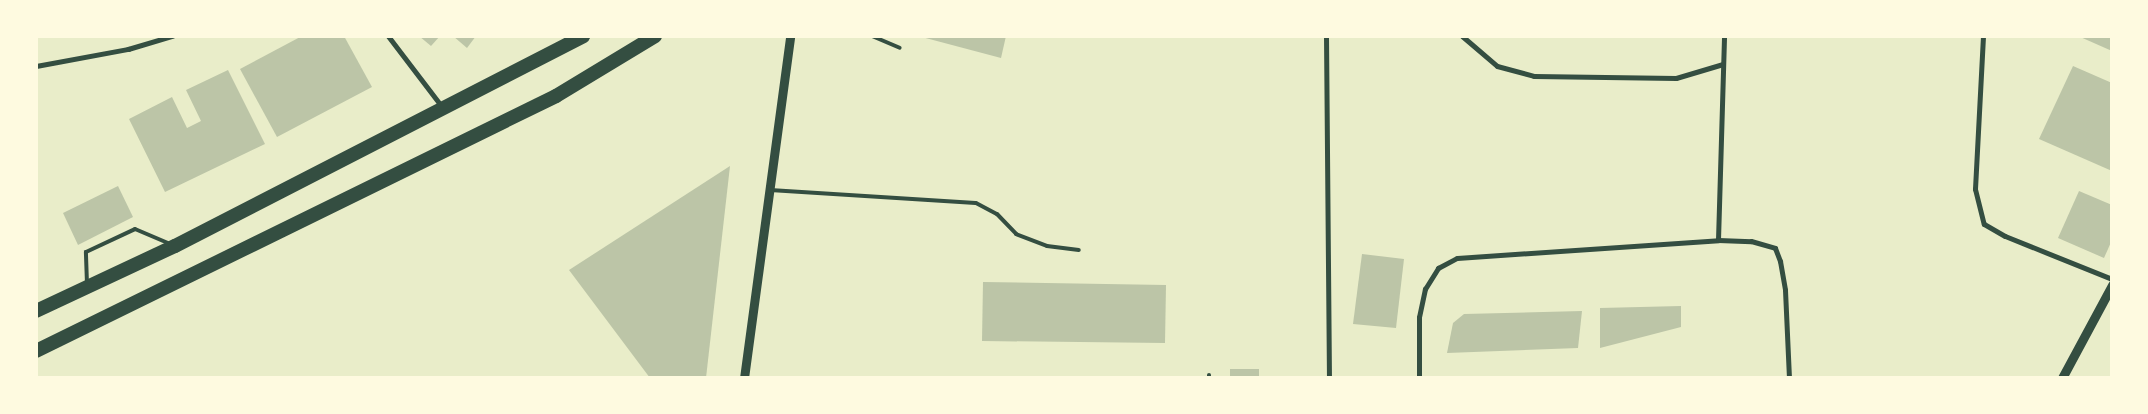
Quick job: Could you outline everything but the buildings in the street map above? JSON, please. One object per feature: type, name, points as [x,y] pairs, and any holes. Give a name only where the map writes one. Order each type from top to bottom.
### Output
[{"type":"highway","points":[[36,311],[175,246],[444,110],[584,36]]},
{"type":"highway","points":[[36,351],[556,96],[655,36]]},
{"type":"street","points":[[36,66],[128,49],[172,36]]},
{"type":"street","points":[[388,36],[444,110]]},
{"type":"street","points":[[744,378],[767,190],[790,36]]},
{"type":"street","points":[[1326,36],[1329,378]]},
{"type":"street","points":[[1462,36],[1497,66],[1534,76],[1676,78],[1723,64]]},
{"type":"street","points":[[1718,240],[1724,36]]},
{"type":"street","points":[[1983,36],[1975,190],[1984,224],[2005,236],[2112,279]]},
{"type":"street","points":[[1418,378],[1419,317],[1425,289],[1438,268],[1457,258],[1718,240],[1751,241],[1775,248],[1780,261],[1785,290],[1789,378]]},
{"type":"street","points":[[2062,378],[2112,285]]},
{"type":"lane","points":[[872,36],[900,48]]},
{"type":"lane","points":[[767,190],[976,203],[997,214],[1016,234],[1047,246],[1079,250]]},
{"type":"lane","points":[[87,287],[86,252],[135,228],[175,246]]}]
